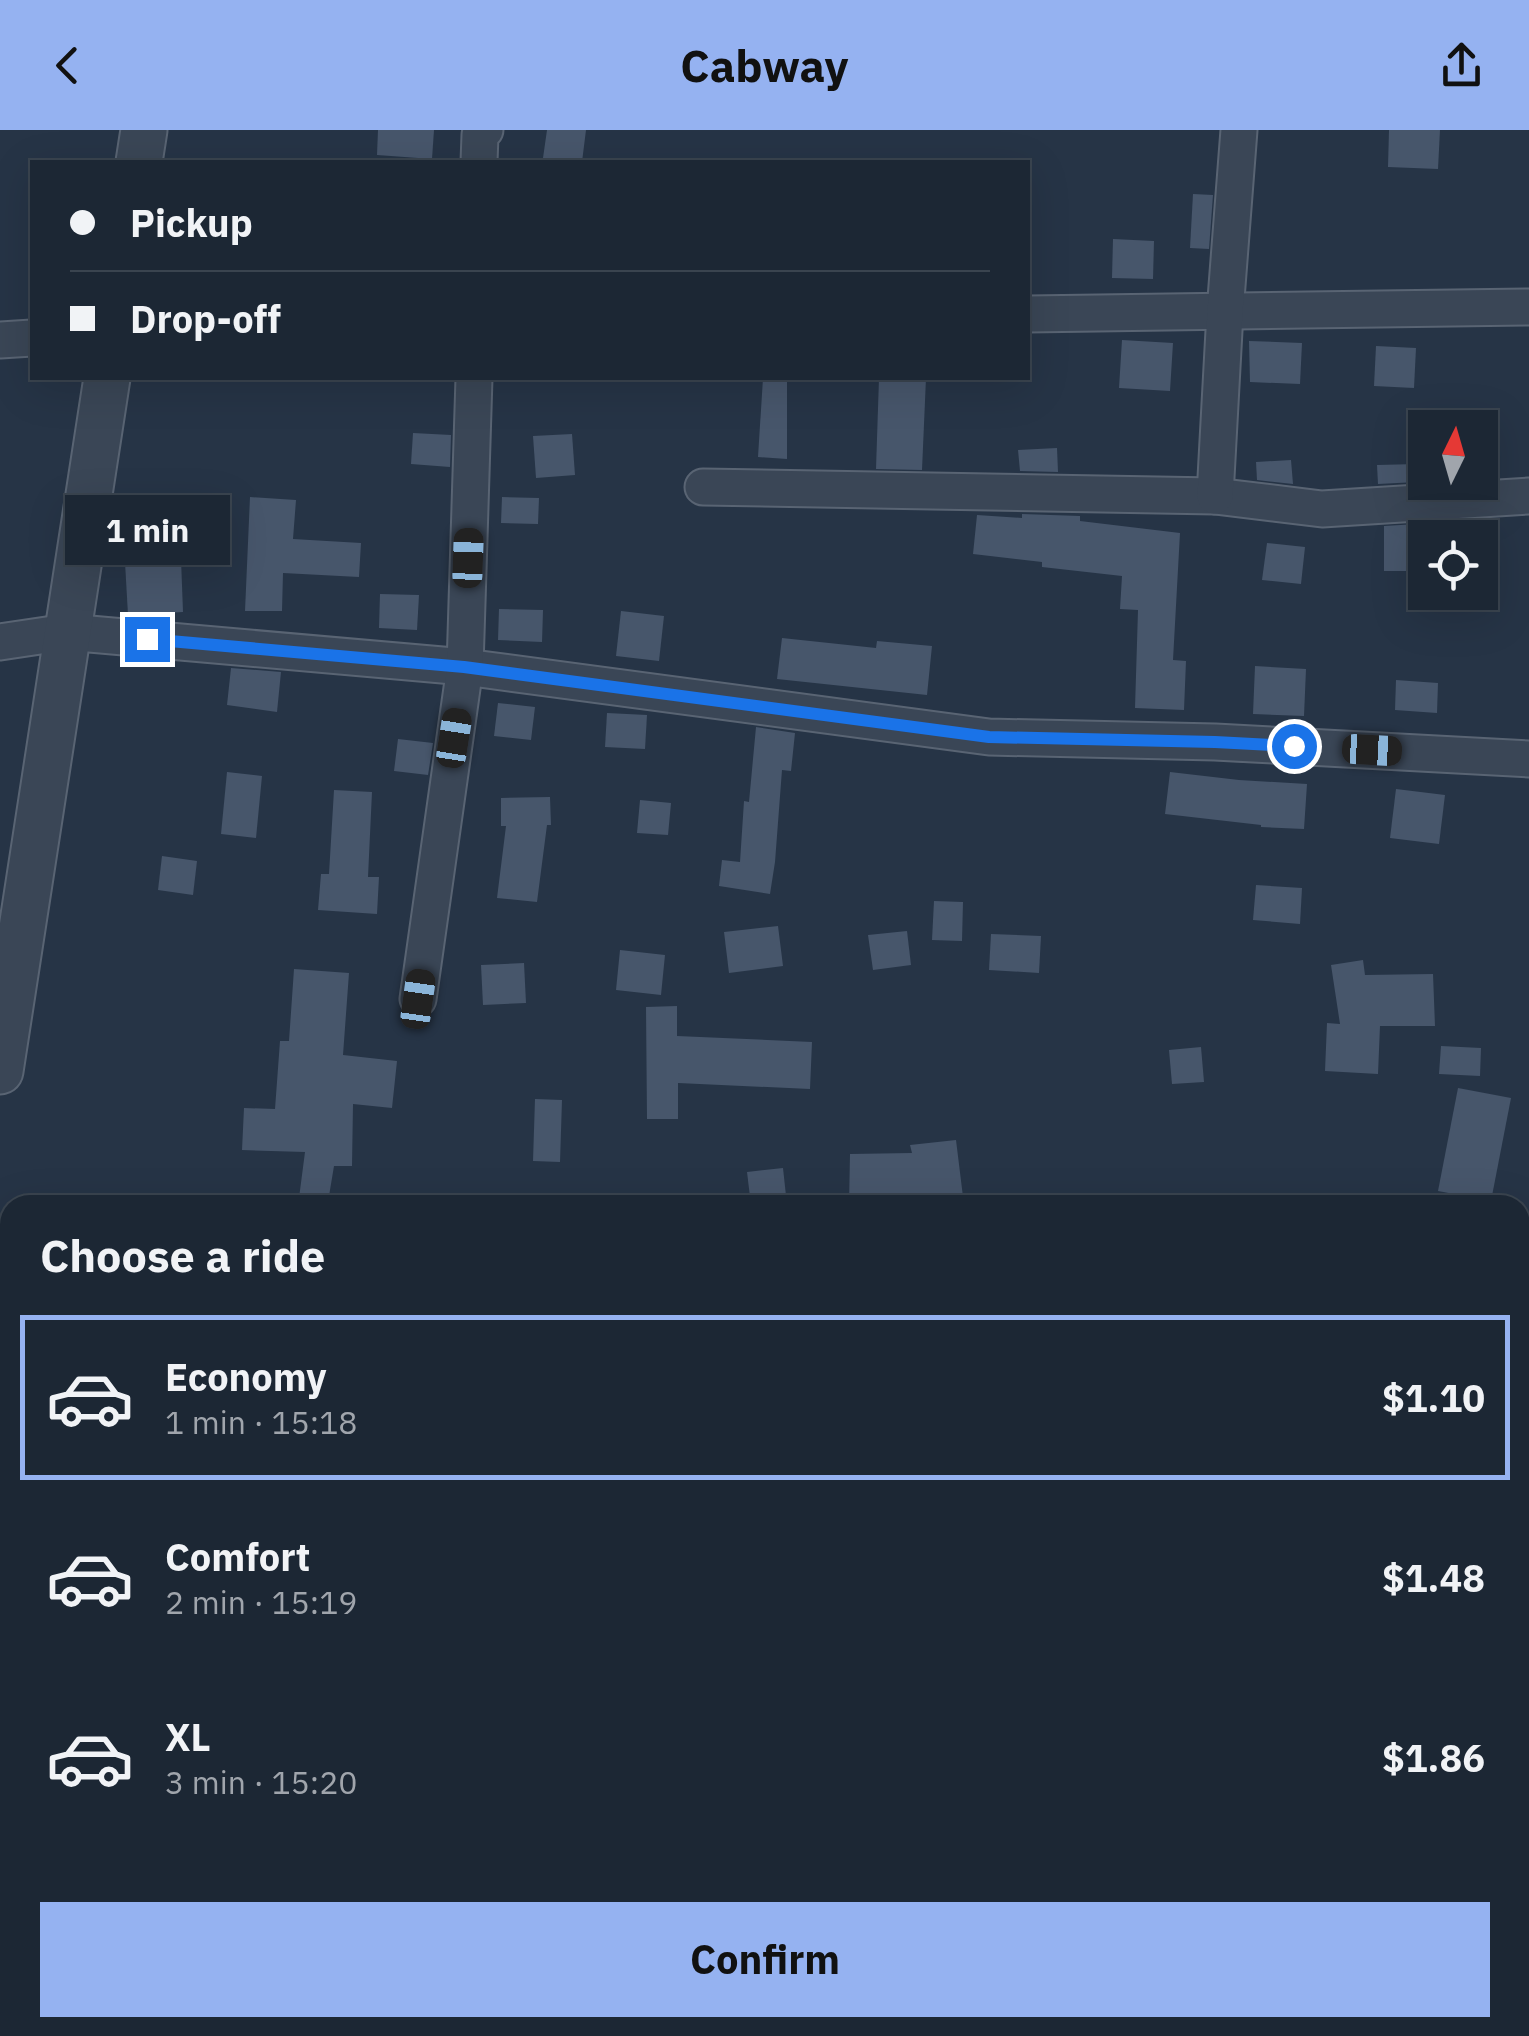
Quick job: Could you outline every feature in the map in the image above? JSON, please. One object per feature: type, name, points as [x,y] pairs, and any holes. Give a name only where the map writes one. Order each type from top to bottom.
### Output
[{"type":"street","points":[[140,160],[144,130]]},
{"type":"street","points":[[479,160],[480,135],[485,130]]},
{"type":"street","points":[[1215,496],[1239,130]]},
{"type":"street","points":[[1030,314],[1529,307]]},
{"type":"street","points":[[0,340],[30,338]]},
{"type":"street","points":[[0,1071],[106,380]]},
{"type":"street","points":[[418,999],[464,667],[474,380]]},
{"type":"street","points":[[703,487],[1215,496],[1322,508],[1529,496]]},
{"type":"street","points":[[0,642],[68,632],[464,667],[989,737],[1215,742],[1529,759]]},
{"type":"building","points":[[378,130],[434,130],[432,159],[377,155]]},
{"type":"building","points":[[547,130],[586,130],[582,160],[543,158]]},
{"type":"building","points":[[1389,130],[1440,130],[1438,169],[1388,167]]},
{"type":"building","points":[[1193,194],[1213,195],[1209,249],[1190,248]]},
{"type":"building","points":[[1113,239],[1154,241],[1153,279],[1112,278]]},
{"type":"building","points":[[1122,340],[1173,343],[1170,391],[1119,388]]},
{"type":"building","points":[[1249,341],[1302,343],[1300,384],[1250,382]]},
{"type":"building","points":[[1376,346],[1416,348],[1414,388],[1374,386]]},
{"type":"building","points":[[763,380],[787,380],[787,459],[758,457]]},
{"type":"building","points":[[879,380],[926,380],[922,470],[876,469]]},
{"type":"building","points":[[413,433],[451,435],[450,467],[411,464]]},
{"type":"building","points":[[572,434],[575,475],[536,478],[533,436]]},
{"type":"building","points":[[1057,448],[1058,472],[1020,471],[1018,450]]},
{"type":"building","points":[[1291,460],[1293,484],[1257,480],[1256,462]]},
{"type":"building","points":[[1408,464],[1408,482],[1378,484],[1377,465]]},
{"type":"building","points":[[250,497],[296,500],[293,539],[361,543],[359,577],[283,573],[282,611],[245,611]]},
{"type":"building","points":[[502,497],[539,498],[538,524],[501,523]]},
{"type":"building","points":[[1022,514],[1080,516],[1080,521],[1180,533],[1173,660],[1186,661],[1184,710],[1135,708],[1138,610],[1120,609],[1122,576],[973,554],[977,515],[1022,518]]},
{"type":"building","points":[[1408,525],[1408,571],[1384,571],[1384,526]]},
{"type":"building","points":[[1267,543],[1305,547],[1301,584],[1262,580]]},
{"type":"building","points":[[181,559],[183,612],[128,615],[125,562]]},
{"type":"building","points":[[380,594],[419,595],[417,630],[379,628]]},
{"type":"building","points":[[499,609],[543,610],[542,642],[498,640]]},
{"type":"building","points":[[621,611],[664,616],[659,661],[616,656]]},
{"type":"building","points":[[782,638],[876,648],[877,641],[932,646],[927,695],[777,679]]},
{"type":"building","points":[[1255,666],[1306,669],[1304,716],[1253,714]]},
{"type":"building","points":[[231,668],[281,672],[277,712],[227,705]]},
{"type":"building","points":[[1396,680],[1438,683],[1437,713],[1395,710]]},
{"type":"building","points":[[498,703],[535,707],[531,740],[494,736]]},
{"type":"building","points":[[607,713],[647,715],[645,749],[605,747]]},
{"type":"building","points":[[756,727],[795,733],[791,771],[782,770],[770,894],[719,886],[722,860],[740,862],[744,801],[749,802]]},
{"type":"building","points":[[398,739],[433,743],[428,775],[394,771]]},
{"type":"building","points":[[227,772],[262,776],[256,838],[221,834]]},
{"type":"building","points":[[1170,772],[1307,784],[1304,829],[1165,814]]},
{"type":"building","points":[[1396,789],[1445,795],[1439,844],[1390,838]]},
{"type":"building","points":[[334,790],[372,792],[368,877],[379,877],[377,914],[318,910],[321,874],[329,874]]},
{"type":"building","points":[[550,797],[551,825],[547,825],[537,902],[497,898],[506,826],[501,826],[501,798]]},
{"type":"building","points":[[640,800],[671,803],[668,835],[637,833]]},
{"type":"building","points":[[162,856],[197,861],[193,895],[158,890]]},
{"type":"building","points":[[1256,885],[1302,888],[1300,924],[1253,920]]},
{"type":"building","points":[[934,901],[963,902],[962,941],[932,940]]},
{"type":"building","points":[[778,926],[783,966],[729,973],[724,932]]},
{"type":"building","points":[[907,931],[911,965],[873,970],[868,935]]},
{"type":"building","points":[[991,934],[1041,936],[1039,973],[989,970]]},
{"type":"building","points":[[620,950],[665,955],[661,995],[616,990]]},
{"type":"building","points":[[1363,960],[1365,975],[1433,974],[1435,1026],[1380,1026],[1378,1074],[1325,1071],[1327,1023],[1340,1024],[1331,965]]},
{"type":"building","points":[[524,963],[526,1003],[483,1005],[481,965]]},
{"type":"building","points":[[294,969],[349,973],[343,1055],[397,1061],[392,1108],[353,1104],[352,1166],[334,1166],[329,1195],[299,1195],[305,1152],[242,1150],[244,1108],[275,1109],[280,1041],[289,1041]]},
{"type":"building","points":[[677,1006],[677,1036],[812,1042],[810,1089],[678,1083],[678,1119],[647,1119],[646,1007]]},
{"type":"building","points":[[1441,1046],[1481,1048],[1480,1076],[1439,1074]]},
{"type":"building","points":[[1201,1047],[1204,1082],[1172,1084],[1169,1050]]},
{"type":"building","points":[[1458,1088],[1511,1098],[1492,1195],[1438,1191]]},
{"type":"building","points":[[535,1099],[562,1100],[560,1162],[533,1161]]},
{"type":"building","points":[[956,1140],[963,1195],[849,1195],[850,1154],[912,1153],[910,1145]]},
{"type":"building","points":[[783,1168],[786,1195],[750,1195],[747,1172]]},
{"type":"route","points":[[147,639],[464,667],[989,737],[1294,746]]}]
